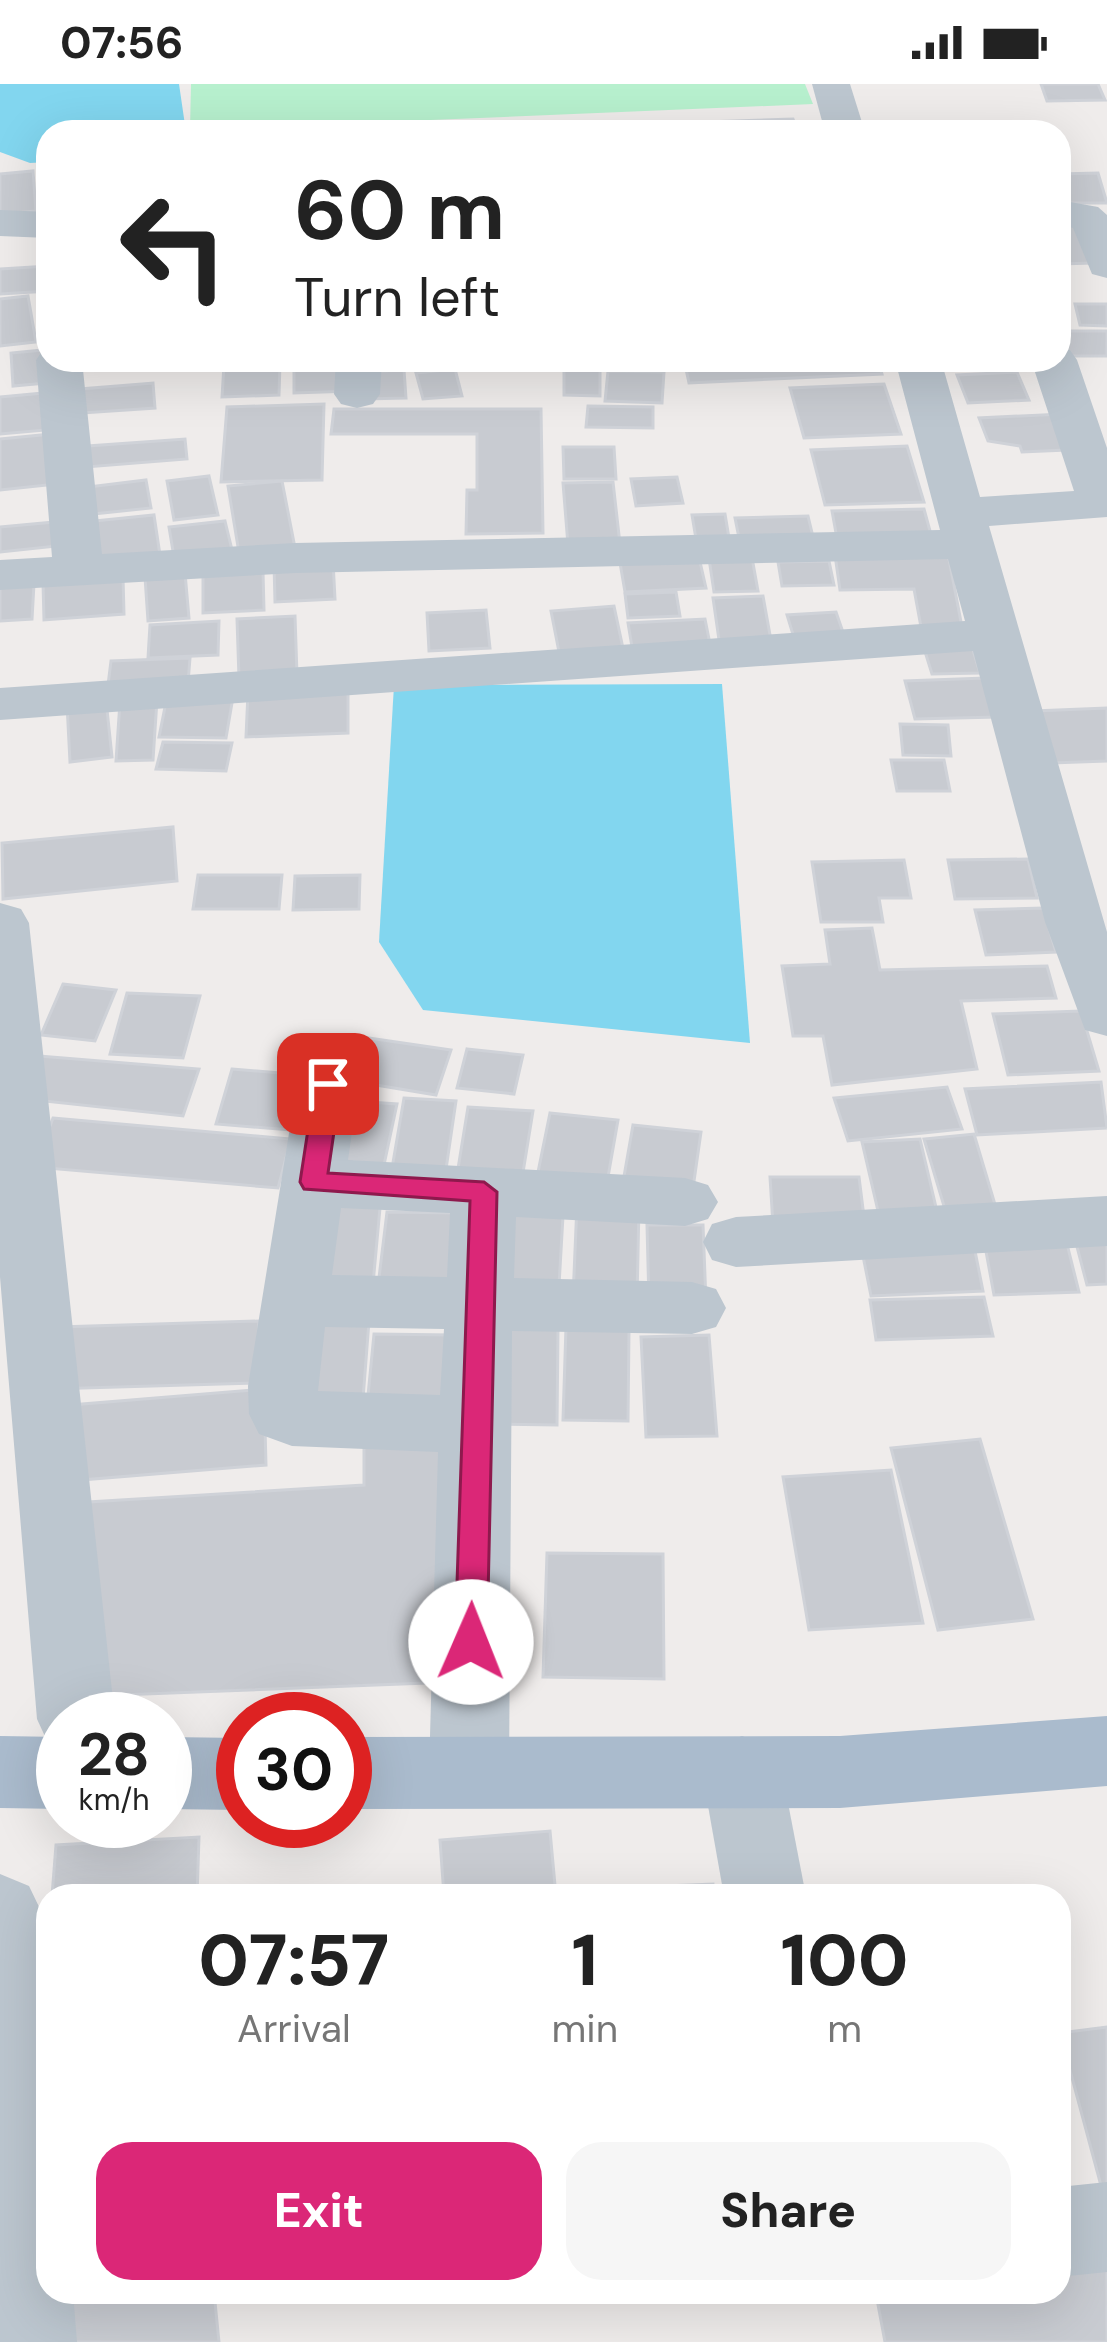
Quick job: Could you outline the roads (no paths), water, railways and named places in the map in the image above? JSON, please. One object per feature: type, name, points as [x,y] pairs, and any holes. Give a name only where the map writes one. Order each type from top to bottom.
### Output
[{"type":"main road","points":[[372,1773],[840,1772],[1107,1751]]},
{"type":"main road","points":[[0,1772],[36,1773]]},
{"type":"street","points":[[831,84],[842,120]]},
{"type":"street","points":[[1071,212],[1091,219],[1107,265],[1071,266]]},
{"type":"street","points":[[0,223],[36,224]]},
{"type":"street","points":[[60,372],[79,568]]},
{"type":"street","points":[[921,372],[998,634],[1091,923],[1107,1015]]},
{"type":"street","points":[[0,574],[967,529],[1102,504],[1058,372]]},
{"type":"street","points":[[0,704],[998,634]]},
{"type":"street","points":[[0,922],[73,1692]]},
{"type":"street","points":[[328,1084],[294,1300],[284,1414],[474,1425]]},
{"type":"street","points":[[313,1182],[685,1202]]},
{"type":"street","points":[[469,1772],[474,1425],[484,1192]]},
{"type":"street","points":[[736,1242],[1107,1221]]},
{"type":"street","points":[[294,1300],[692,1308]]},
{"type":"street","points":[[742,1772],[763,1884]]},
{"type":"street","points":[[0,1913],[30,2342]]},
{"type":"street","points":[[1071,2231],[1107,2227]]},
{"type":"water","points":[[0,84],[179,84],[184,120],[36,120],[36,163],[0,152]]},
{"type":"water","points":[[722,684],[750,1043],[423,1010],[379,942],[394,685]]}]
